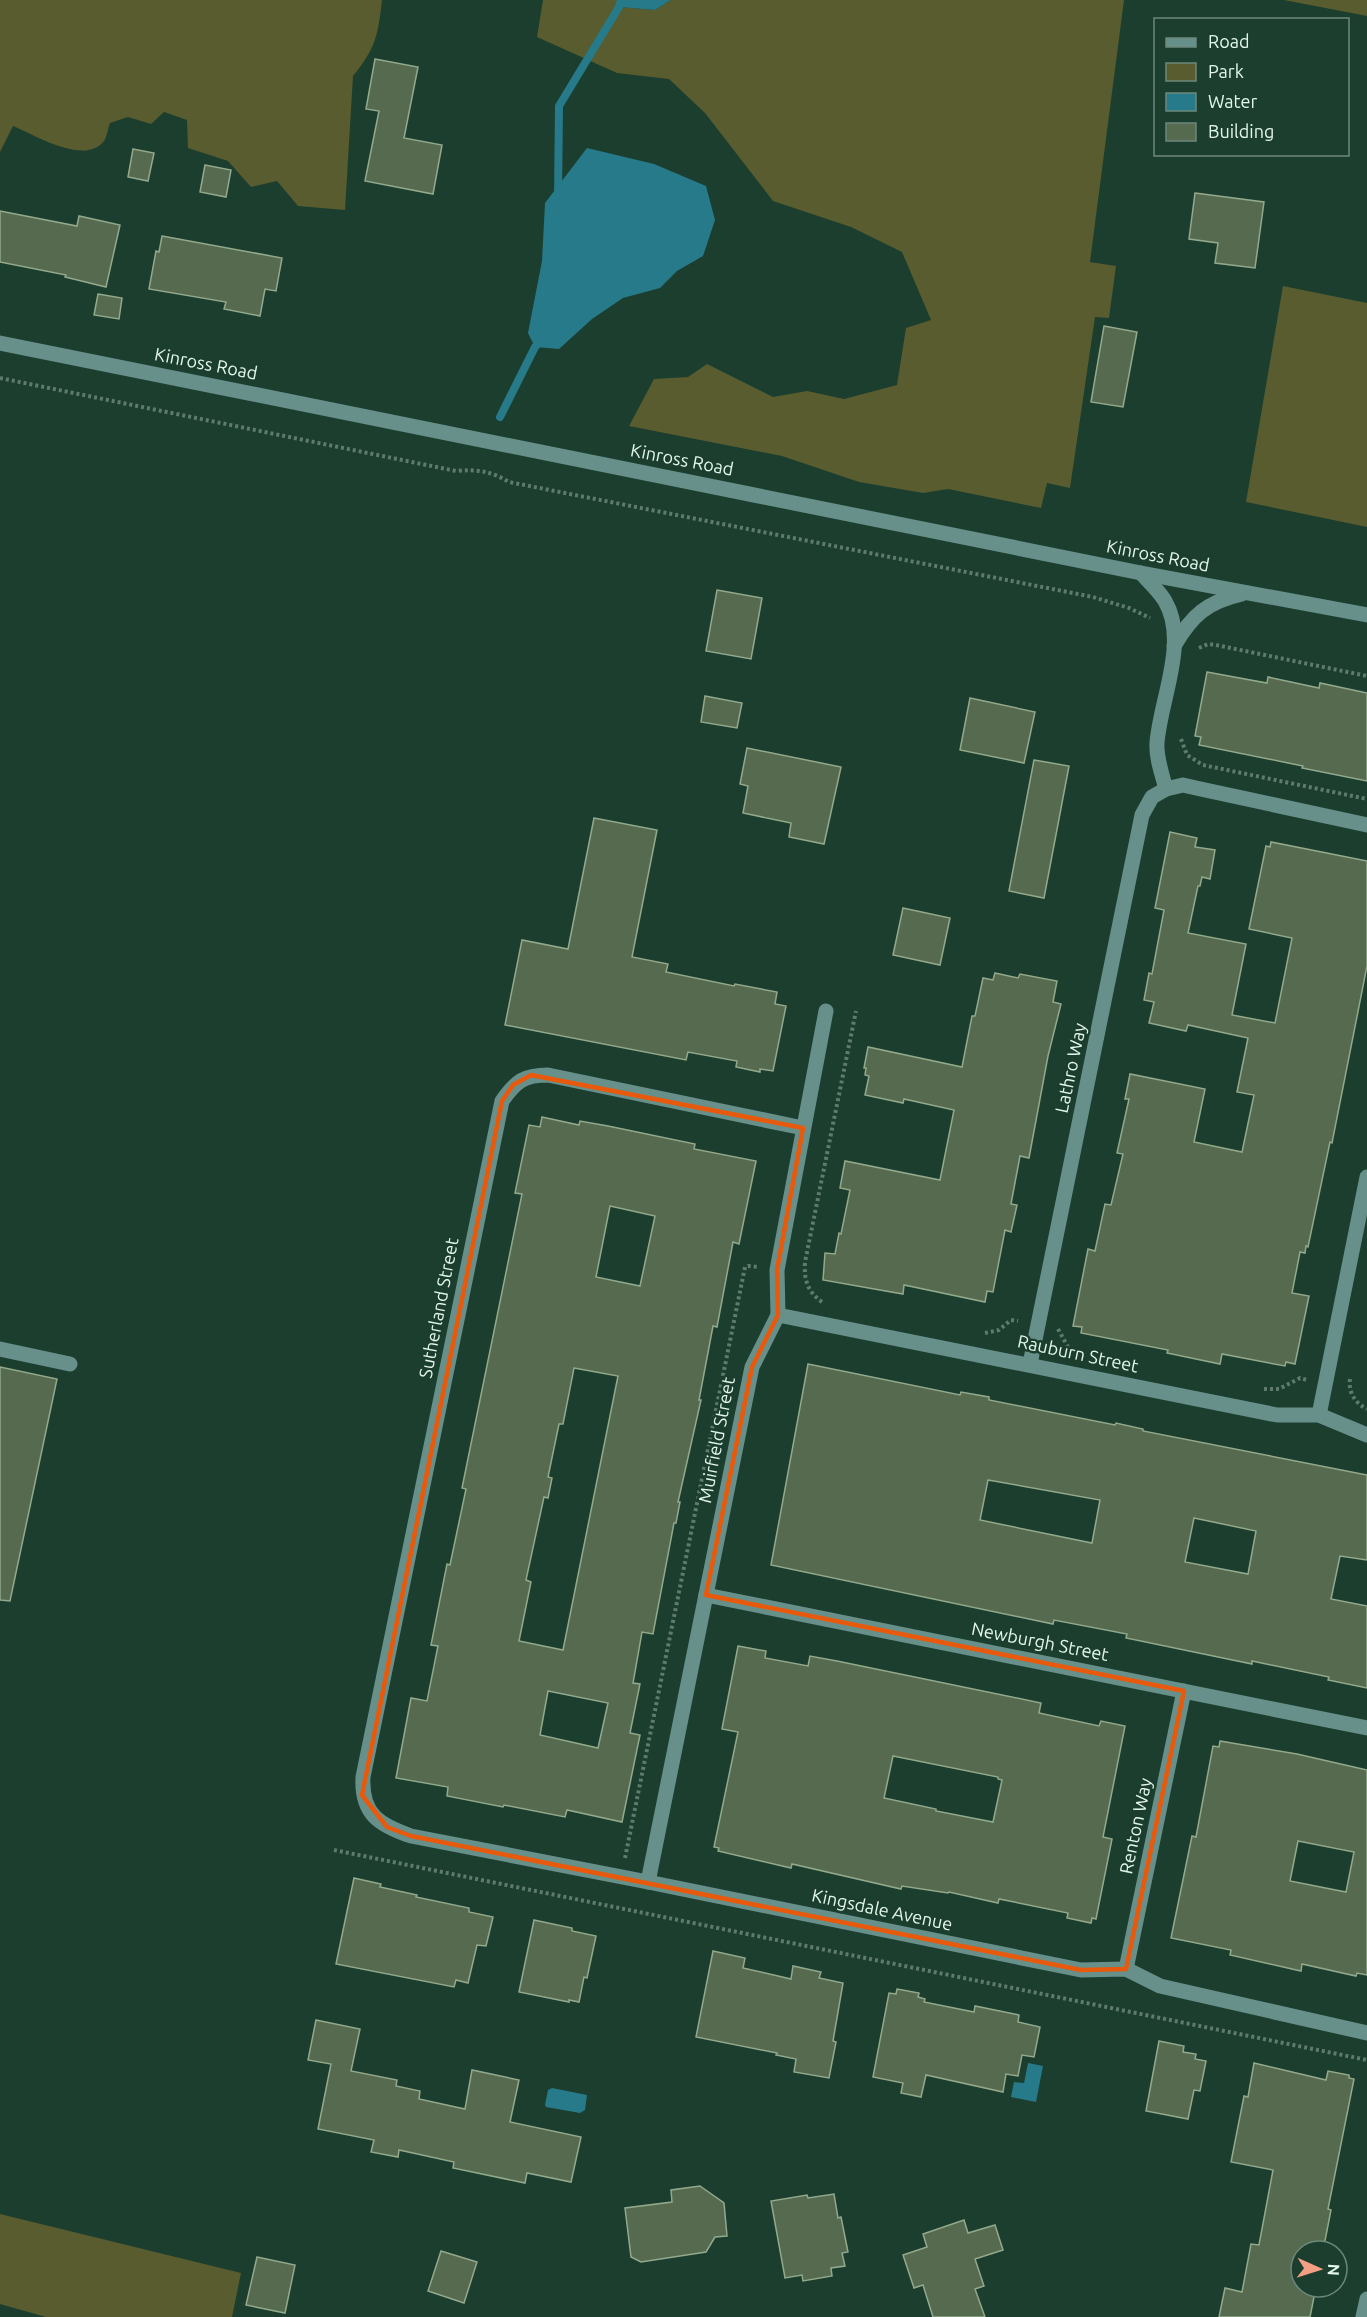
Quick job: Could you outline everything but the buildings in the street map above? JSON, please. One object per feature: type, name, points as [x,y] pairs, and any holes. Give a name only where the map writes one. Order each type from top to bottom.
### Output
[{"type":"street","name":"Kinross Road","points":[[0,343],[1364,616]]},
{"type":"street","points":[[1141,573],[1166,602],[1170,613],[1174,646],[1157,744],[1166,789],[1183,786],[1196,788],[1367,825]]},
{"type":"street","points":[[1174,646],[1198,613],[1229,597],[1248,592]]},
{"type":"street","name":"Lathro Way","points":[[1030,1364],[1142,815],[1152,797],[1166,789]]},
{"type":"street","name":"Muirfield Street","points":[[648,1882],[752,1367],[778,1315],[777,1269],[826,1011]]},
{"type":"street","name":"Sutherland Street","points":[[387,1827],[372,1813],[362,1795],[363,1777],[502,1101],[513,1085],[531,1075],[548,1075],[803,1128]]},
{"type":"street","points":[[1319,1415],[1367,1177]]},
{"type":"street","name":"Rauburn Street","points":[[778,1315],[1277,1415],[1319,1415],[1367,1435]]},
{"type":"street","points":[[0,1349],[70,1364]]},
{"type":"street","name":"Newburgh Street","points":[[706,1595],[1367,1728]]},
{"type":"street","name":"Renton Way","points":[[1126,1969],[1184,1691]]},
{"type":"street","name":"Kingsdale Avenue","points":[[387,1827],[411,1836],[1081,1970],[1126,1969],[1160,1986],[1367,2033]]},
{"type":"street","points":[[1363,2317],[1367,2299]]},
{"type":"path","points":[[0,378],[456,471],[476,469],[496,474],[509,482],[1093,597],[1129,608],[1156,621]]},
{"type":"path","points":[[1194,655],[1202,646],[1208,644],[1367,676]]},
{"type":"path","points":[[1181,734],[1181,742],[1187,755],[1203,765],[1367,799]]},
{"type":"path","points":[[823,1303],[814,1296],[807,1285],[804,1276],[805,1262],[856,1011]]},
{"type":"path","points":[[626,1851],[745,1268],[756,1267]]},
{"type":"path","points":[[981,1333],[989,1334],[999,1330],[1011,1320],[1021,1322]]},
{"type":"path","points":[[1052,1327],[1059,1329],[1068,1347],[1082,1354]]},
{"type":"path","points":[[1351,1376],[1349,1387],[1353,1397],[1367,1409]]},
{"type":"path","points":[[1255,1389],[1279,1389],[1300,1378],[1306,1380]]},
{"type":"path","points":[[334,1850],[1367,2060]]},
{"type":"highlighted area","points":[[531,1075],[803,1128],[777,1270],[778,1315],[752,1367],[706,1595],[1184,1691],[1126,1969],[1081,1970],[411,1836],[387,1827],[362,1795],[502,1101],[513,1085]]},
{"type":"green space","points":[[0,0],[382,0],[375,41],[353,76],[345,210],[298,206],[277,181],[251,187],[228,161],[188,148],[187,120],[164,112],[151,124],[128,117],[110,123],[104,141],[96,148],[85,150],[73,150],[60,146],[13,126],[0,152]]},
{"type":"green space","points":[[543,0],[618,0],[620,7],[655,10],[671,0],[1124,0],[1090,262],[1116,266],[1109,318],[1095,317],[1070,488],[1047,483],[1041,508],[948,489],[923,493],[859,482],[782,456],[629,426],[654,379],[688,377],[707,364],[773,397],[807,391],[844,399],[897,385],[906,328],[931,320],[902,252],[851,227],[773,201],[705,113],[669,79],[617,73],[537,37]]},
{"type":"green space","points":[[1284,0],[1367,0],[1367,16]]},
{"type":"green space","points":[[1283,286],[1367,303],[1367,527],[1246,502]]},
{"type":"green space","points":[[0,2214],[241,2273],[232,2317],[46,2317],[0,2304]]},
{"type":"water","points":[[618,0],[671,0],[655,10],[619,7]]},
{"type":"water","points":[[587,148],[654,164],[706,186],[715,220],[703,256],[677,271],[660,288],[623,298],[592,319],[559,349],[535,347],[528,333],[542,261],[545,203]]},
{"type":"water","points":[[1028,2063],[1043,2066],[1036,2102],[1011,2097],[1014,2082],[1024,2083]]},
{"type":"water","points":[[552,2088],[587,2095],[585,2110],[580,2113],[546,2107],[548,2090]]},
{"type":"waterway","points":[[558,196],[559,106],[619,7],[621,0]]},
{"type":"waterway","points":[[500,417],[535,347],[543,338]]}]
